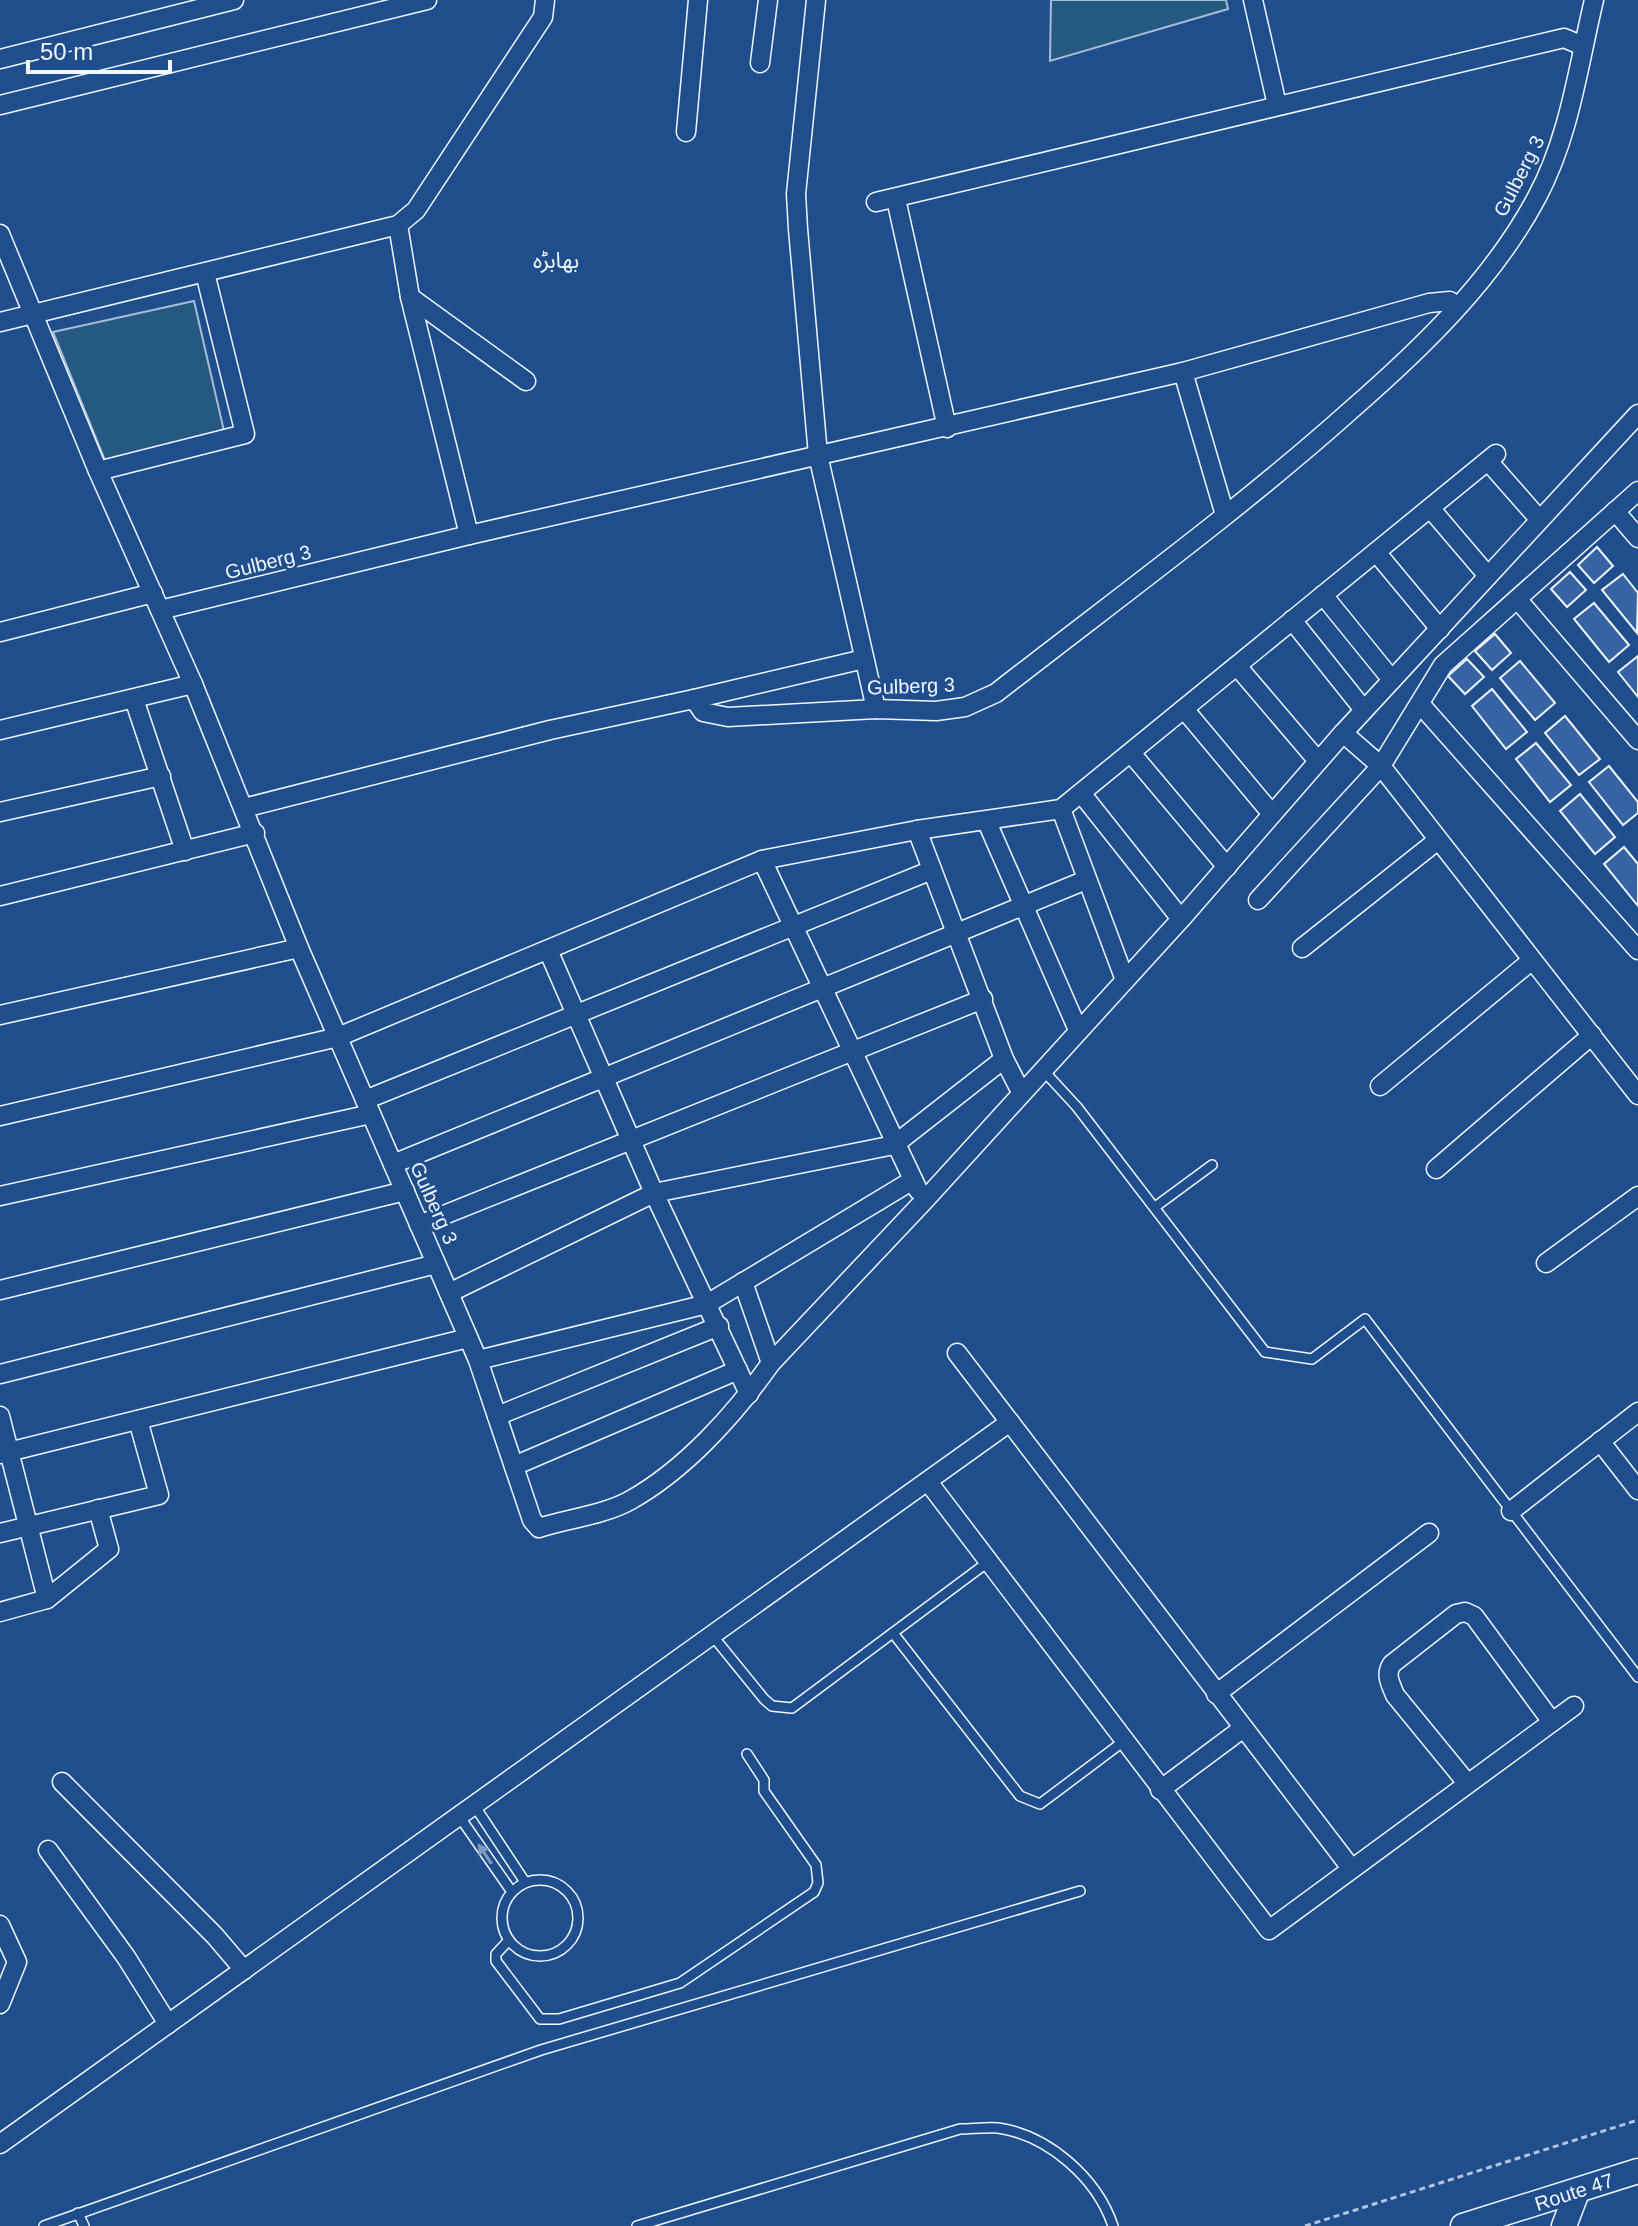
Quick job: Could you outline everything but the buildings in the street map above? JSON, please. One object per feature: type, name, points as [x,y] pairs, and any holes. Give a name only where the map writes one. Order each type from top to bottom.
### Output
[{"type":"street","points":[[0,59],[234,0]]},
{"type":"street","points":[[0,105],[427,0]]},
{"type":"street","points":[[0,322],[398,225],[416,210],[543,17],[545,0]]},
{"type":"street","points":[[686,132],[698,0]]},
{"type":"street","points":[[760,63],[768,0]]},
{"type":"street","points":[[816,0],[796,194],[818,455],[876,709]]},
{"type":"street","points":[[1253,0],[1277,105]]},
{"type":"street","name":"Gulberg 3","points":[[694,699],[703,712],[728,717],[876,709],[936,711],[965,707],[996,693],[1301,455],[1394,372],[1457,307],[1506,246],[1537,198],[1558,151],[1594,0]]},
{"type":"street","points":[[876,202],[1564,38],[1583,46]]},
{"type":"street","points":[[896,199],[947,428]]},
{"type":"street","points":[[398,225],[410,297],[469,535]]},
{"type":"street","name":"Gulberg 3","points":[[0,234],[98,471],[193,684],[299,948],[478,1360],[532,1520],[539,1528],[628,1501],[700,1447],[749,1394]]},
{"type":"street","points":[[98,471],[245,434],[205,273]]},
{"type":"street","points":[[410,297],[526,381]]},
{"type":"street","name":"Gulberg 3","points":[[156,602],[947,428],[1183,372],[1429,303],[1450,301],[1457,307]]},
{"type":"street","points":[[1183,372],[1225,515]]},
{"type":"street","points":[[749,1394],[771,1363],[924,1201],[1181,919],[1343,733],[1638,414]]},
{"type":"street","points":[[0,1116],[338,1037],[762,860],[917,830],[1061,809],[1492,457],[1539,519]]},
{"type":"street","points":[[1258,900],[1381,766],[1443,665],[1519,601],[1638,491]]},
{"type":"street","points":[[1430,508],[1488,576]]},
{"type":"street","points":[[1615,511],[1638,538]]},
{"type":"street","points":[[1376,552],[1440,629]]},
{"type":"street","points":[[1323,595],[1392,680]]},
{"type":"street","points":[[1519,601],[1638,740]]},
{"type":"street","points":[[0,632],[156,602]]},
{"type":"street","points":[[1292,620],[1364,710]]},
{"type":"street","points":[[244,808],[550,730],[864,659]]},
{"type":"street","points":[[1237,666],[1318,761]]},
{"type":"street","points":[[0,730],[193,684]]},
{"type":"street","points":[[134,699],[185,851]]},
{"type":"street","points":[[1421,705],[1638,950]]},
{"type":"street","points":[[1184,709],[1272,814]]},
{"type":"street","points":[[1343,733],[1381,766],[1638,1095]]},
{"type":"street","points":[[1131,753],[1227,867]]},
{"type":"street","points":[[0,812],[161,776]]},
{"type":"street","points":[[1081,793],[1181,919]]},
{"type":"street","points":[[1061,809],[1125,980]]},
{"type":"street","points":[[987,822],[1078,1030]]},
{"type":"street","points":[[917,830],[959,932],[1004,1059],[1021,1092]]},
{"type":"street","points":[[0,896],[255,833]]},
{"type":"street","points":[[1302,948],[1438,840]]},
{"type":"street","points":[[762,860],[894,1145],[924,1201]]},
{"type":"street","points":[[0,1196],[368,1107],[576,1015],[932,870]]},
{"type":"street","points":[[393,1164],[1086,880]]},
{"type":"street","points":[[0,1015],[299,948]]},
{"type":"street","points":[[548,950],[654,1193],[749,1394]]},
{"type":"street","points":[[1380,1086],[1531,961]]},
{"type":"street","points":[[419,1225],[983,999]]},
{"type":"street","points":[[1436,1169],[1592,1035]]},
{"type":"street","points":[[449,1293],[654,1193],[894,1145],[1004,1059]]},
{"type":"street","points":[[478,1360],[707,1304],[913,1180]]},
{"type":"street","points":[[0,1290],[405,1191]]},
{"type":"street","points":[[1546,1263],[1638,1196]]},
{"type":"street","points":[[0,1374],[436,1264]]},
{"type":"street","points":[[743,1282],[771,1363]]},
{"type":"street","points":[[497,1416],[719,1326]]},
{"type":"street","points":[[5,1453],[468,1338]]},
{"type":"street","points":[[957,1353],[1351,1868]]},
{"type":"street","points":[[514,1466],[738,1370]]},
{"type":"street","points":[[1511,1511],[1638,1412]]},
{"type":"street","points":[[0,1416],[5,1453],[47,1599]]},
{"type":"street","points":[[0,1533],[159,1495],[138,1420]]},
{"type":"street","points":[[0,2144],[929,1483],[1010,1422]]},
{"type":"street","points":[[1600,1441],[1638,1490]]},
{"type":"street","points":[[929,1483],[1269,1930],[1574,1706]]},
{"type":"street","points":[[0,1612],[47,1599],[109,1549],[98,1509]]},
{"type":"street","points":[[1216,1694],[1429,1533]]},
{"type":"street","points":[[1467,1783],[1395,1695],[1389,1680],[1392,1664],[1456,1614],[1465,1612],[1474,1616],[1552,1722]]},
{"type":"street","points":[[1160,1790],[1242,1729]]},
{"type":"street","points":[[62,1782],[205,1926],[244,1970]]},
{"type":"street","points":[[48,1850],[126,1957],[168,2024]]},
{"type":"street","points":[[0,1925],[17,1962],[0,2004]]},
{"type":"street","name":"Route 47","points":[[1463,2226],[1514,2220],[1577,2192],[1638,2171]]},
{"type":"street","points":[[1564,2226],[1577,2192]]},
{"type":"lane","points":[[1042,1069],[1077,1107],[1265,1352],[1312,1359],[1365,1319],[1638,1677]]},
{"type":"lane","points":[[1155,1207],[1212,1165]]},
{"type":"lane","points":[[712,1635],[764,1699],[772,1706],[792,1708],[988,1562]]},
{"type":"lane","points":[[893,1633],[1020,1796],[1032,1803],[1040,1804],[1124,1741]]},
{"type":"lane","points":[[509,1940],[496,1954],[496,1961],[540,2019],[559,2019],[680,1983],[814,1892],[818,1883],[816,1865],[764,1791],[764,1780],[747,1754]]},
{"type":"lane","points":[[466,1810],[525,1882]]},
{"type":"lane","points":[[466,1810],[512,1892]]},
{"type":"lane","points":[[525,1882],[554,1882],[566,1889],[578,1914],[577,1928],[571,1941],[547,1956],[533,1956],[509,1940],[502,1916],[512,1892],[525,1882]]},
{"type":"lane","points":[[44,2226],[541,2050],[1080,1891]]},
{"type":"lane","points":[[637,2226],[960,2129],[999,2128],[1055,2149],[1097,2195],[1113,2226]]},
{"type":"lane","points":[[78,2213],[84,2226]]},
{"type":"path","points":[[1305,2226],[1638,2120]]},
{"type":"shaded area","points":[[1051,0],[1226,0],[1228,9],[1050,61]]},
{"type":"shaded area","points":[[194,301],[224,431],[106,463],[53,332]]},
{"type":"district","name":"بھابڑہ","points":[[556,260]]}]
